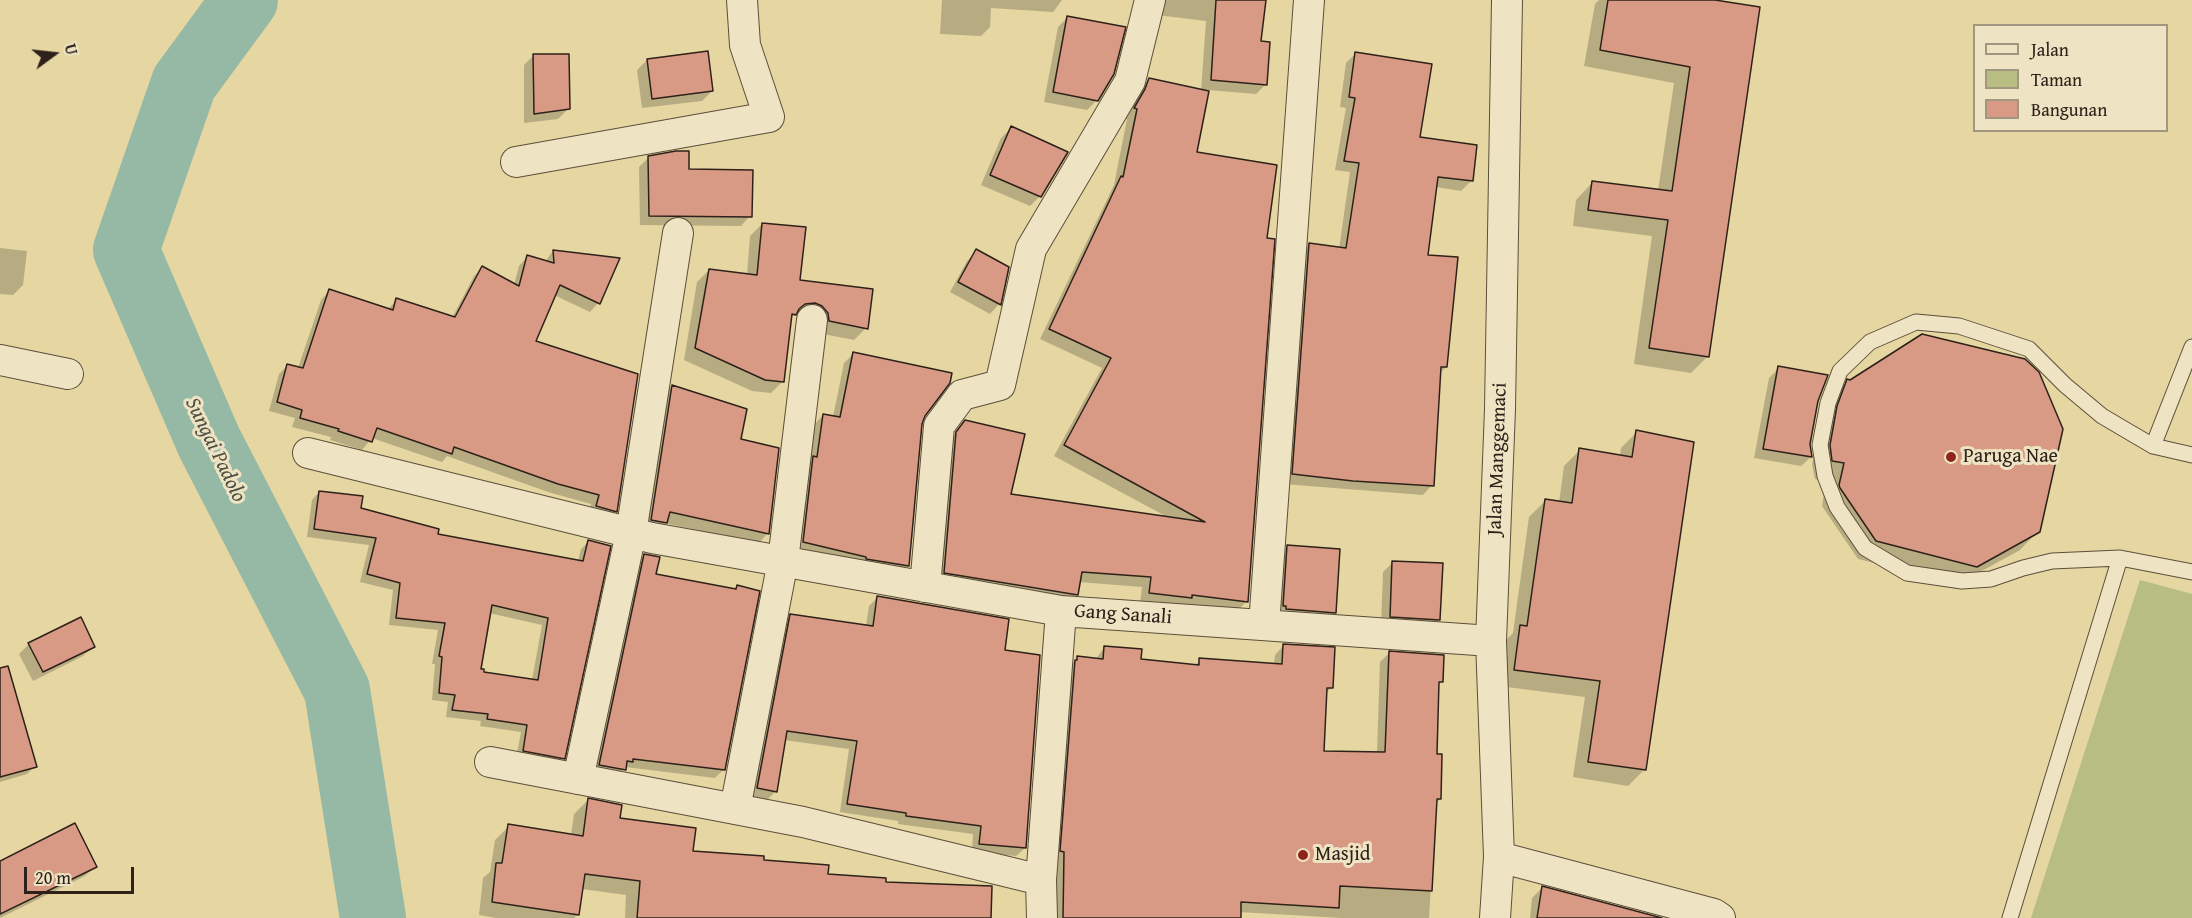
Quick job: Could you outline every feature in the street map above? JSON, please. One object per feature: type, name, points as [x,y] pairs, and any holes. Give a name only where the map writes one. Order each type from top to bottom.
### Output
[{"type":"street","points":[[516,162],[769,117],[746,45],[742,0]]},
{"type":"street","points":[[925,587],[939,426],[962,395],[1000,384],[1031,249],[1130,81],[1150,0]]},
{"type":"street","points":[[1264,625],[1309,0]]},
{"type":"street","name":"Jalan Manggemaci","points":[[1495,918],[1499,857],[1491,641],[1500,397],[1507,0]]},
{"type":"street","points":[[578,779],[631,533],[678,232]]},
{"type":"street","points":[[735,809],[783,561],[812,320]]},
{"type":"street","points":[[0,360],[68,374]]},
{"type":"street","points":[[308,453],[631,533],[1061,611]]},
{"type":"street","name":"Gang Sanali","points":[[1042,918],[1041,880],[1061,611],[1491,641]]},
{"type":"street","points":[[490,762],[804,822],[1041,880]]},
{"type":"street","points":[[1499,857],[1714,914],[1720,918]]},
{"type":"lane","points":[[2192,455],[2153,447],[2102,416],[2065,385],[2029,349],[1959,326],[1916,322],[1870,342],[1840,370],[1828,403],[1820,445],[1825,476],[1837,507],[1865,548],[1907,573],[1962,581],[1981,580],[2052,561],[2120,558],[2192,572]]},
{"type":"lane","points":[[2153,447],[2192,347]]},
{"type":"lane","points":[[2010,918],[2120,558]]},
{"type":"green space","points":[[2140,580],[2192,594],[2192,918],[2031,918]]},
{"type":"building","points":[[1216,0],[1266,0],[1261,41],[1270,42],[1267,85],[1211,80]]},
{"type":"building","points":[[1608,0],[1715,0],[1760,7],[1709,357],[1649,348],[1668,220],[1588,210],[1592,181],[1672,191],[1690,67],[1600,50]]},
{"type":"building","points":[[1067,16],[1126,27],[1114,74],[1098,101],[1053,92]]},
{"type":"building","points":[[708,51],[713,91],[652,99],[647,59]]},
{"type":"building","points":[[1355,52],[1432,64],[1420,137],[1477,145],[1473,181],[1438,177],[1428,255],[1458,257],[1447,367],[1441,367],[1434,486],[1353,481],[1292,474],[1309,243],[1346,248],[1359,163],[1344,161],[1355,98],[1349,97]]},
{"type":"building","points":[[533,54],[569,54],[570,109],[534,114]]},
{"type":"building","points":[[1149,78],[1209,91],[1197,152],[1277,165],[1267,238],[1275,239],[1248,602],[1192,595],[1192,598],[1149,593],[1151,577],[1082,572],[1078,595],[944,573],[956,432],[965,420],[1025,434],[1011,494],[1205,522],[1064,445],[1111,358],[1049,329],[1121,176],[1123,177],[1137,109],[1134,108]]},
{"type":"building","points":[[1011,126],[1068,152],[1041,197],[990,175]]},
{"type":"building","points":[[689,151],[689,169],[753,170],[752,217],[649,216],[648,156]]},
{"type":"building","points":[[762,223],[806,227],[800,280],[873,289],[868,329],[829,321],[828,313],[822,306],[815,303],[805,304],[796,315],[792,314],[784,382],[765,380],[695,348],[709,269],[757,275]]},
{"type":"building","points":[[976,249],[1009,267],[1001,305],[958,282]]},
{"type":"building","points":[[553,250],[620,258],[600,304],[560,285],[536,341],[638,374],[617,512],[596,506],[599,495],[558,484],[454,447],[452,454],[377,428],[372,442],[338,431],[339,429],[300,418],[302,410],[277,402],[287,364],[303,368],[329,289],[393,310],[396,298],[455,317],[482,266],[519,286],[527,255],[554,263]]},
{"type":"building","name":"Paruga Nae","points":[[1922,334],[2025,359],[2039,372],[2063,429],[2040,532],[1977,567],[1876,541],[1840,488],[1844,463],[1832,461],[1830,445],[1837,406],[1847,379],[1850,380]]},
{"type":"building","points":[[853,352],[952,373],[950,383],[925,416],[922,424],[909,566],[866,559],[866,557],[803,542],[813,456],[817,457],[823,414],[840,417]]},
{"type":"building","points":[[1778,366],[1828,375],[1818,401],[1810,444],[1812,457],[1763,449]]},
{"type":"building","points":[[672,385],[747,409],[741,439],[779,448],[769,534],[670,512],[667,523],[651,520]]},
{"type":"building","points":[[1636,430],[1694,442],[1646,770],[1588,762],[1600,681],[1514,670],[1520,625],[1527,626],[1545,499],[1572,503],[1579,448],[1632,457]]},
{"type":"building","points":[[319,491],[363,496],[361,508],[439,529],[438,534],[583,561],[588,540],[611,546],[565,759],[523,751],[527,725],[487,719],[488,714],[452,710],[455,695],[439,693],[442,657],[439,656],[445,623],[396,618],[400,583],[367,574],[376,538],[314,529]],"holes":[[[492,605],[548,618],[538,680],[484,672],[484,669],[481,669]]]},
{"type":"building","points":[[1287,545],[1340,549],[1336,613],[1286,609],[1286,606],[1283,606]]},
{"type":"building","points":[[644,554],[660,557],[656,574],[736,589],[737,585],[760,591],[725,770],[633,759],[633,762],[627,761],[626,770],[599,765]]},
{"type":"building","points":[[1392,561],[1443,563],[1440,620],[1390,617]]},
{"type":"building","points":[[877,596],[1009,619],[1005,650],[1040,655],[1026,848],[979,844],[981,826],[906,816],[906,813],[847,804],[857,741],[787,731],[777,792],[757,788],[790,614],[873,626]]},
{"type":"building","points":[[81,617],[95,647],[43,672],[28,643]]},
{"type":"building","points":[[1283,644],[1335,647],[1333,688],[1327,688],[1324,751],[1385,752],[1389,651],[1444,655],[1443,682],[1439,682],[1437,754],[1442,754],[1441,799],[1437,799],[1432,891],[1340,886],[1339,908],[1241,902],[1241,918],[1063,918],[1064,852],[1060,851],[1077,656],[1103,659],[1104,646],[1142,649],[1141,659],[1199,665],[1199,658],[1282,664]]},
{"type":"building","points":[[8,666],[37,767],[0,777],[0,668]]},
{"type":"building","points":[[588,798],[622,805],[620,818],[696,828],[693,851],[764,856],[764,860],[829,865],[828,874],[886,878],[886,882],[992,886],[991,918],[637,918],[640,881],[585,874],[579,915],[492,902],[496,863],[502,863],[508,824],[583,836]]},
{"type":"building","points":[[75,823],[97,867],[0,914],[0,861]]},
{"type":"building","points":[[1542,886],[1662,918],[1537,918]]},
{"type":"waterway","name":"Sungai Padolo","points":[[245,0],[184,83],[126,250],[209,442],[337,690],[373,918]]},
{"type":"place","name":"Paruga Nae","points":[[1951,457]]},
{"type":"place","name":"Masjid","points":[[1303,855]]}]
